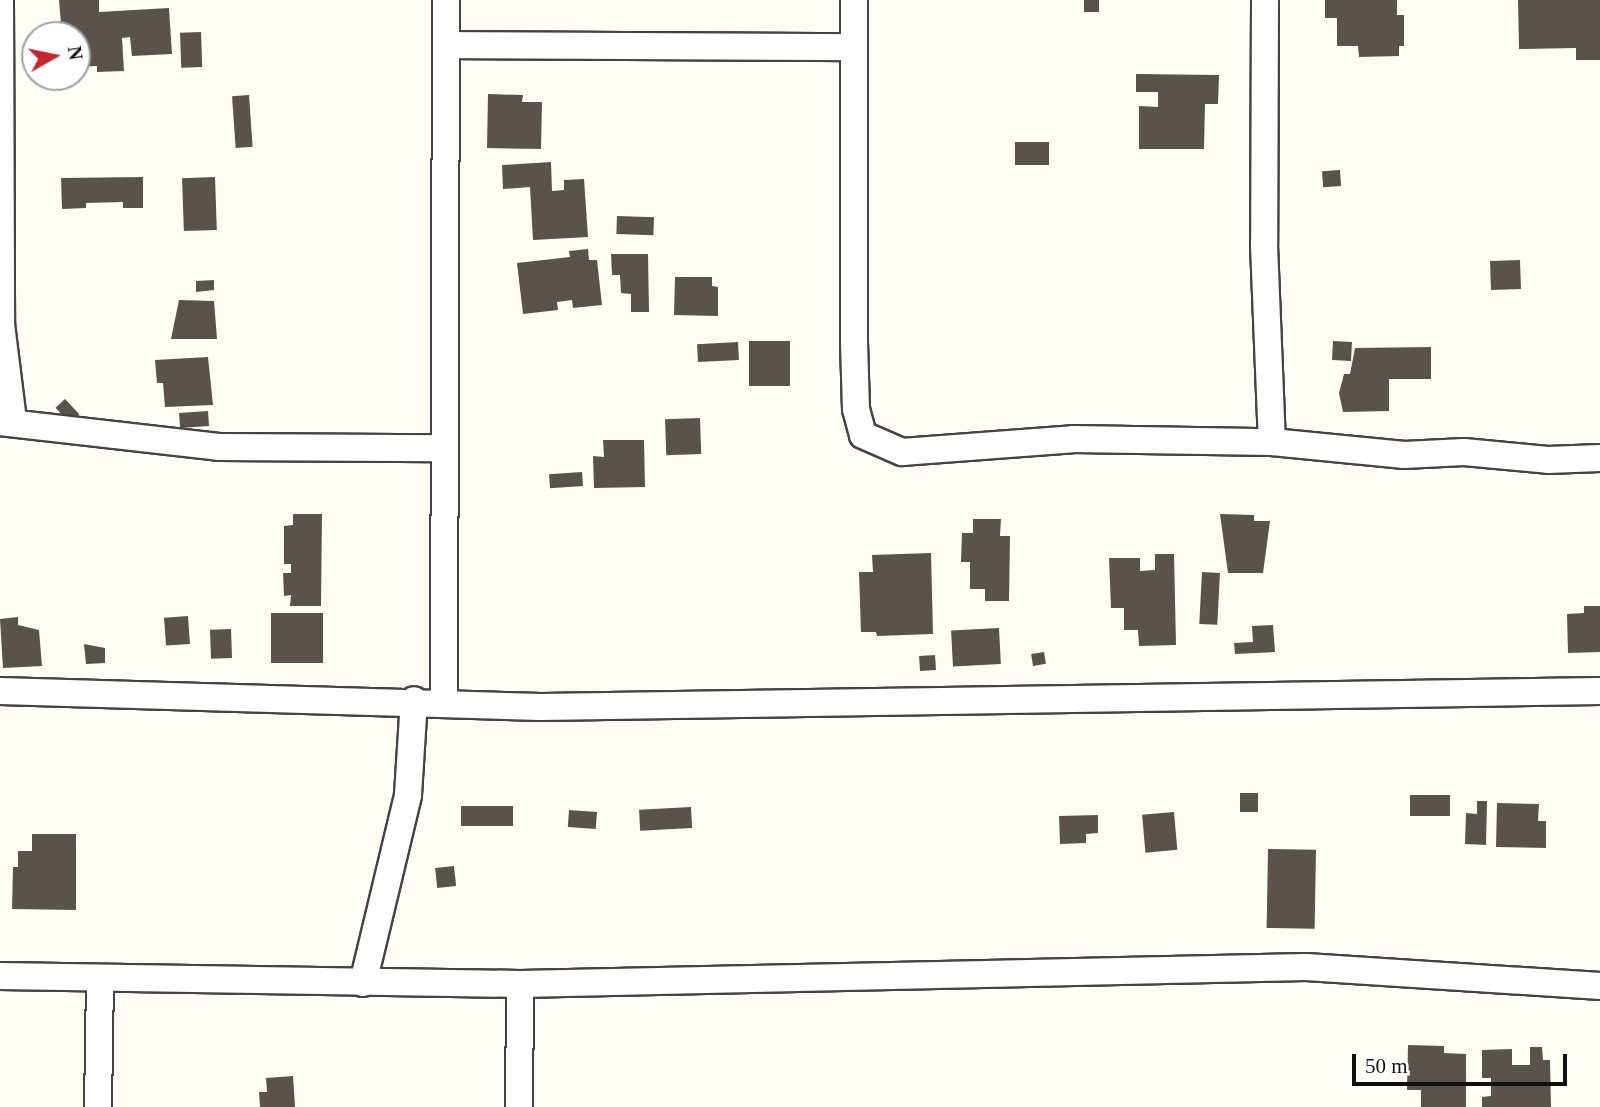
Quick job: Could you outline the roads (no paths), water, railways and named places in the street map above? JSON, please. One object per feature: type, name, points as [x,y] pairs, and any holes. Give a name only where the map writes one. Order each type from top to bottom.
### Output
[{"type":"street","points":[[0,0],[1,324],[6,422],[219,447],[443,448]]},
{"type":"street","points":[[444,702],[446,0]]},
{"type":"street","points":[[854,0],[855,382],[863,435],[902,452],[1073,439],[1272,442],[1404,455],[1464,452],[1548,460],[1600,458]]},
{"type":"street","points":[[1265,0],[1264,245],[1272,442]]},
{"type":"street","points":[[447,45],[853,47]]},
{"type":"street","points":[[0,691],[414,701],[541,707],[1600,691]]},
{"type":"street","points":[[363,983],[408,795],[414,701]]},
{"type":"street","points":[[0,976],[100,980],[520,984],[1307,967],[1600,986]]},
{"type":"street","points":[[98,1107],[100,980]]},
{"type":"street","points":[[519,1107],[520,984]]}]
